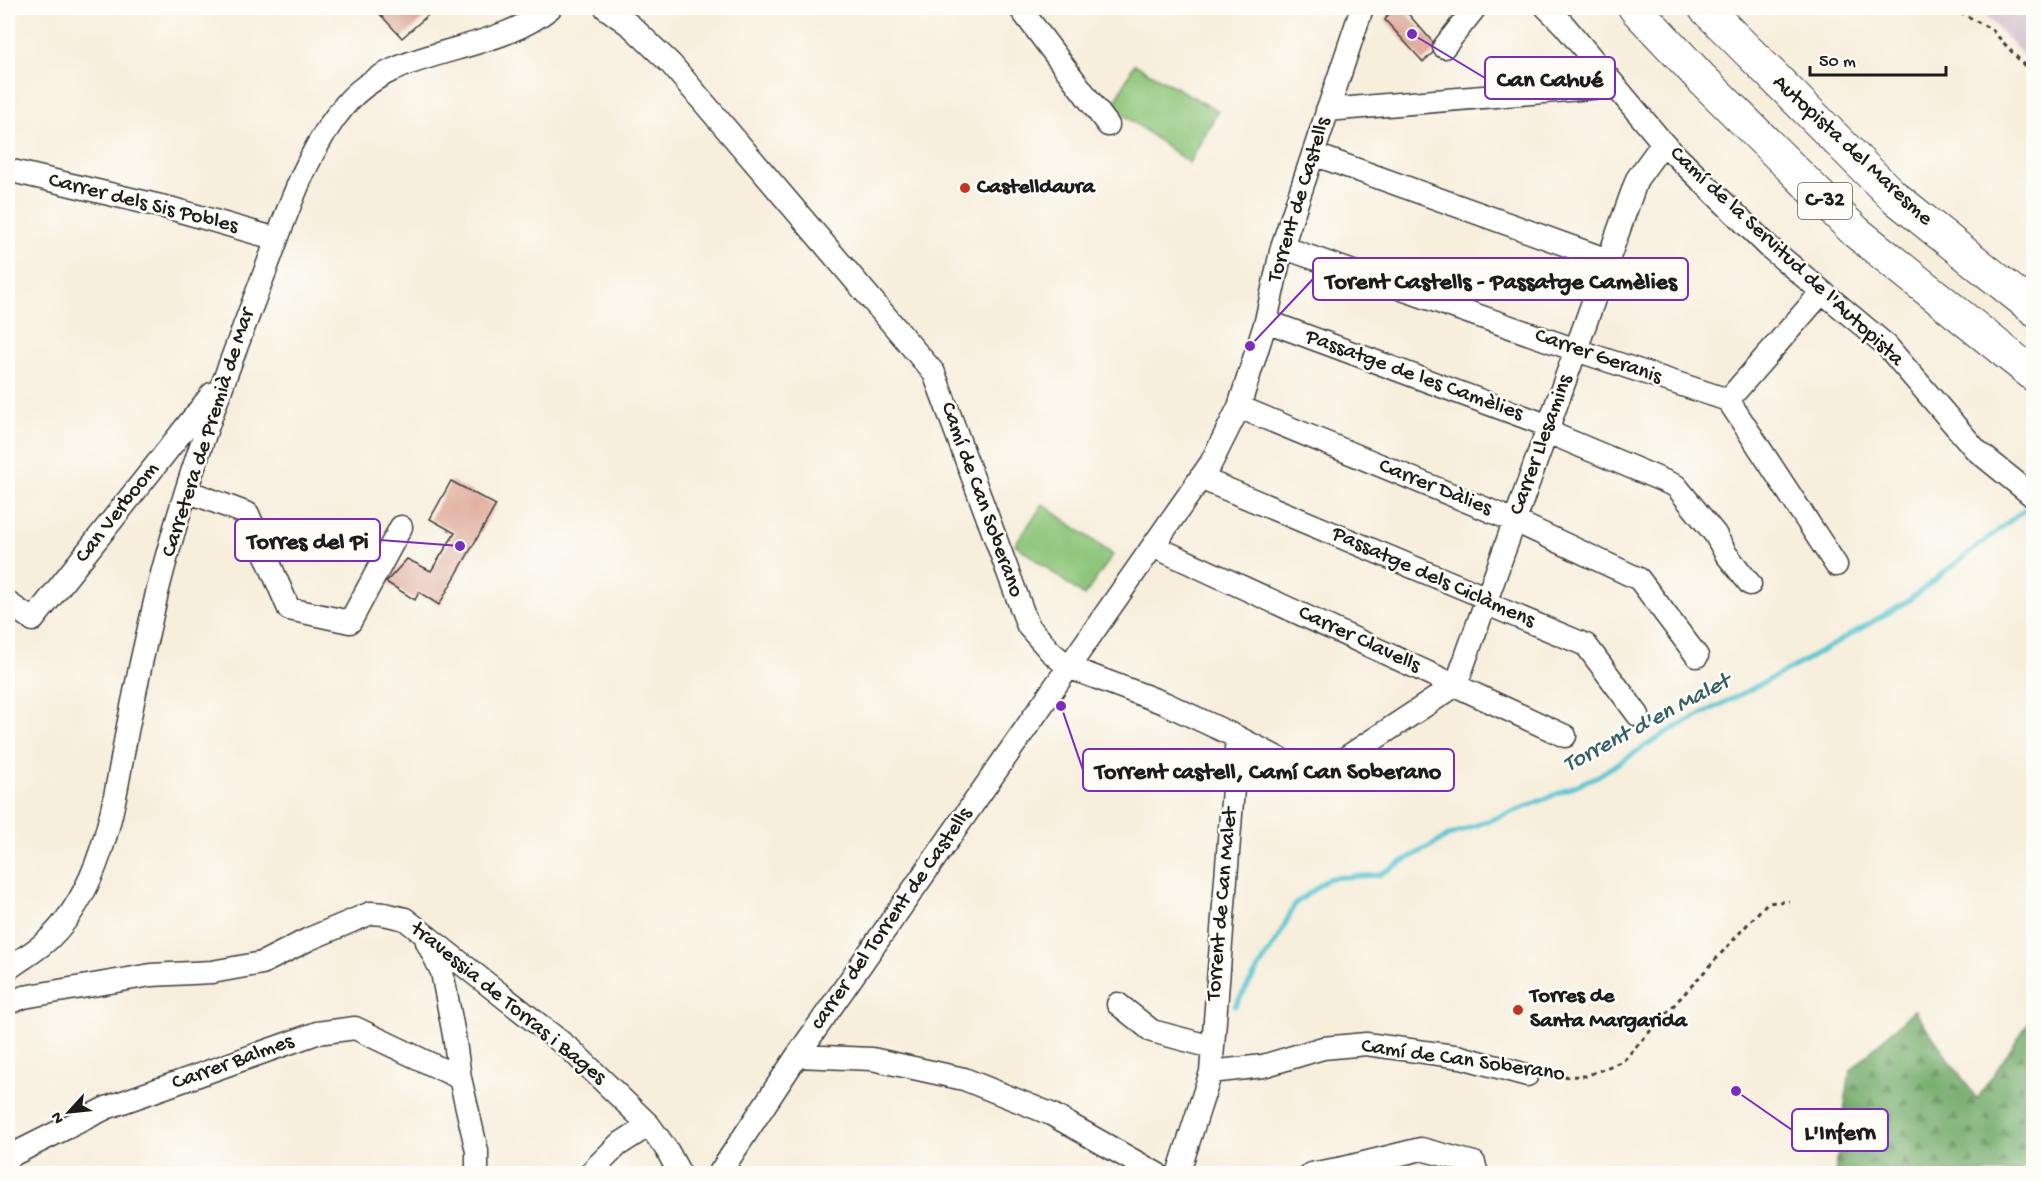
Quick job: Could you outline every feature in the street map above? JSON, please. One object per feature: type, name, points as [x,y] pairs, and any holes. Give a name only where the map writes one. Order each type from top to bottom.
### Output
[{"type":"highway","name":"C-32","points":[[1635,8],[1702,79],[1856,232],[2034,375]]},
{"type":"highway","name":"Autopista del Maresme","points":[[1705,8],[1892,195],[2034,309]]},
{"type":"street","name":"Carretera de Premià de Mar","points":[[8,969],[50,939],[77,904],[94,871],[112,809],[157,592],[187,491],[222,382],[277,239],[315,150],[345,104],[363,87],[392,71],[502,34],[537,19],[550,8]]},
{"type":"street","name":"Camí de Can Soberano","points":[[606,8],[632,26],[670,64],[934,373],[1028,626],[1068,667],[1164,703],[1299,768],[1323,773],[1456,685]]},
{"type":"street","points":[[1020,8],[1108,125]]},
{"type":"street","name":"Torrent de Castells","points":[[1068,667],[1211,463],[1239,407],[1266,321],[1282,247],[1362,8]]},
{"type":"street","points":[[1444,47],[1475,8]]},
{"type":"street","name":"Camí de la Servitud de l'Autopista","points":[[1547,8],[1663,143],[1770,248],[1886,345],[1976,450],[2034,497]]},
{"type":"street","points":[[1327,110],[1615,86]]},
{"type":"street","name":"Carrer Llesamins","points":[[1456,685],[1637,179],[1663,143]]},
{"type":"street","points":[[1312,154],[1608,260]]},
{"type":"street","name":"Carrer dels Sis Pobles","points":[[8,170],[173,209],[277,239]]},
{"type":"street","name":"Carrer Geranis","points":[[1282,247],[1576,350],[1728,400]]},
{"type":"street","points":[[1822,292],[1728,400],[1836,566]]},
{"type":"street","name":"Passatge de les Camèlies","points":[[1266,321],[1549,426],[1555,435],[1676,486],[1715,534],[1726,554],[1750,584]]},
{"type":"street","name":"Can Verboom","points":[[8,603],[33,620],[222,382]]},
{"type":"street","name":"Carrer Dàlies","points":[[1239,407],[1515,521],[1639,579],[1697,656]]},
{"type":"street","name":"Passatge dels Ciclàmens","points":[[1200,478],[1487,598],[1492,606],[1586,645],[1638,715]]},
{"type":"street","points":[[187,491],[248,514],[289,609],[350,622],[401,527]]},
{"type":"street","name":"Carrer Clavells","points":[[1153,546],[1565,736]]},
{"type":"street","name":"carrer del Torrent de Castells","points":[[719,1173],[797,1056],[1068,667]]},
{"type":"street","name":"Torrent de Can Malet","points":[[1178,1173],[1211,1072],[1237,737]]},
{"type":"street","name":"travessia de Torras i Bages","points":[[8,1003],[24,997],[151,975],[212,972],[262,963],[309,939],[371,913],[405,919],[571,1050],[649,1125],[680,1173]]},
{"type":"street","points":[[424,936],[442,972],[460,1078],[477,1151],[477,1173]]},
{"type":"street","points":[[1118,1004],[1152,1031],[1212,1047]]},
{"type":"street","name":"Carrer Balmes","points":[[8,1157],[106,1108],[317,1033],[354,1028],[460,1078]]},
{"type":"street","name":"Camí de Can Soberano","points":[[1211,1072],[1263,1066],[1323,1048],[1366,1044],[1461,1057],[1527,1075]]},
{"type":"street","points":[[797,1056],[872,1059],[964,1078],[1051,1114],[1157,1173]]},
{"type":"street","points":[[592,1173],[618,1145],[649,1125]]},
{"type":"street","points":[[1311,1173],[1348,1167],[1421,1149],[1474,1163],[1477,1173]]},
{"type":"path","points":[[1952,8],[1991,28],[2034,76]]},
{"type":"path","name":"Camí de Can Soberano","points":[[1527,1075],[1554,1078],[1586,1076],[1623,1061],[1767,903],[1789,901]]},
{"type":"shaded area","points":[[1979,8],[2033,8],[2033,66]]},
{"type":"green space","points":[[1134,64],[1218,111],[1189,163],[1113,107]]},
{"type":"green space","points":[[1043,504],[1113,555],[1084,596],[1015,544]]},
{"type":"green space","points":[[1914,1010],[1977,1099],[2033,1016],[2033,1173],[1835,1173],[1850,1071]]},
{"type":"building","points":[[379,8],[436,8],[402,38],[376,10]]},
{"type":"building","points":[[1392,8],[1403,8],[1438,48],[1423,62],[1385,20]]},
{"type":"building","points":[[451,481],[496,505],[439,605],[419,592],[415,600],[386,582],[407,559],[431,571],[455,533],[430,519]]},
{"type":"waterway","name":"Torrent d'en Malet","points":[[1235,1006],[1279,936],[1295,904],[1329,878],[1379,875],[1450,835],[1528,806],[1598,776],[1669,731],[1794,667],[1905,603],[2033,503]]},
{"type":"place","name":"Can Cahué","points":[[1412,34]]},
{"type":"place","name":"Castelldaura","points":[[965,188]]},
{"type":"place","name":"Torent Castells - Passatge Camèlies","points":[[1250,346]]},
{"type":"place","name":"Torres del Pi","points":[[460,546]]},
{"type":"place","name":"Torrent castell, Camí Can Soberano","points":[[1061,706]]},
{"type":"place","name":"Torres de Santa Margarida","points":[[1518,1010]]},
{"type":"place","name":"L'Infern","points":[[1736,1091]]}]
